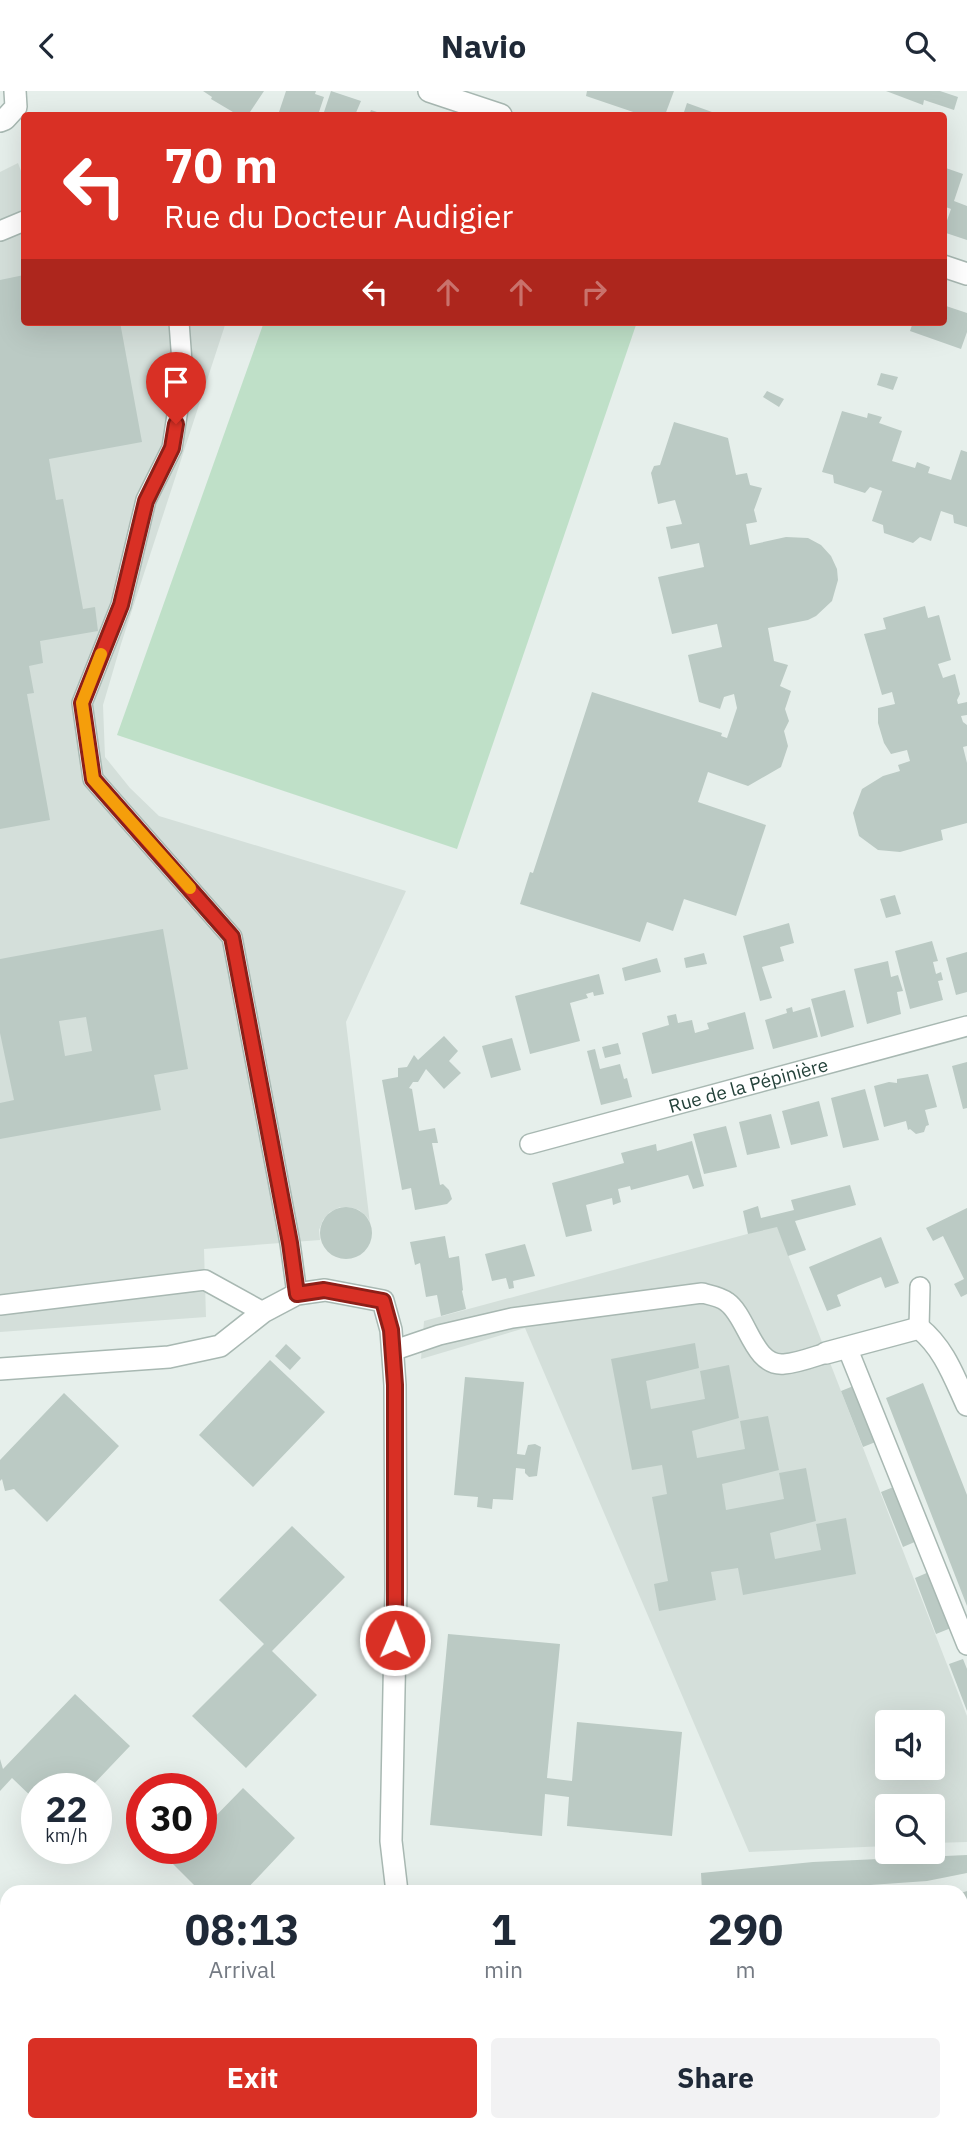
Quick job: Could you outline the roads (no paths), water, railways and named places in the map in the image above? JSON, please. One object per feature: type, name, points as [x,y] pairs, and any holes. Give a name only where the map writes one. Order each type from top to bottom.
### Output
[{"type":"street","points":[[0,121],[16,107],[15,91]]},
{"type":"street","points":[[429,91],[491,112]]},
{"type":"street","points":[[947,267],[967,274]]},
{"type":"street","points":[[0,1369],[169,1357],[220,1346],[263,1313],[297,1294],[324,1290],[383,1301],[391,1330],[395,1385],[396,1589],[391,1841],[396,1885]]},
{"type":"street","points":[[826,1353],[919,1328],[932,1338],[941,1351],[967,1405]]},
{"type":"lane","points":[[0,231],[21,222]]},
{"type":"lane","points":[[179,326],[183,376],[172,448],[146,501],[121,605],[82,703],[93,779],[232,937],[290,1243],[297,1294]]},
{"type":"lane","name":"Rue de la Pépinière","points":[[530,1144],[967,1026]]},
{"type":"lane","points":[[0,1305],[205,1280],[263,1313]]},
{"type":"lane","points":[[919,1328],[920,1287]]},
{"type":"lane","points":[[393,1351],[439,1335],[512,1318],[702,1293],[727,1302],[738,1313],[757,1350],[771,1362],[783,1365],[826,1353]]},
{"type":"lane","points":[[848,1347],[967,1645]]}]
